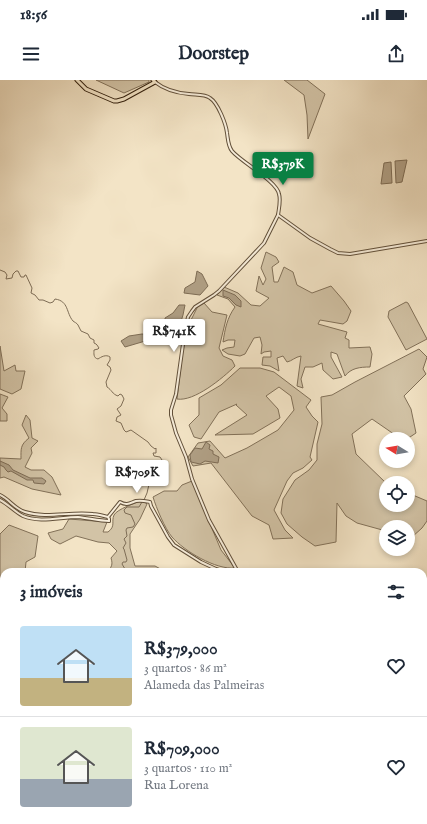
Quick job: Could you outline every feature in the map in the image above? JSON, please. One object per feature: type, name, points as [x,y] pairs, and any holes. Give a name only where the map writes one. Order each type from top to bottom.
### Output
[{"type":"main road","points":[[77,80],[86,89],[114,101],[124,99],[154,81]]},
{"type":"street","points":[[154,81],[164,88],[210,98],[216,104],[222,118],[231,150],[270,182],[278,190],[280,195],[278,215],[264,243],[214,295],[193,309],[188,317],[184,330],[176,394],[171,410],[176,433],[186,457],[192,479],[209,520],[236,568]]},
{"type":"street","points":[[278,215],[310,238],[338,253],[350,254],[427,241]]},
{"type":"street","points":[[0,495],[7,498],[21,511],[28,513],[43,515],[92,514],[108,517]]},
{"type":"street","points":[[0,500],[7,503],[23,516],[36,519],[78,517],[108,521],[108,517],[120,502],[123,504],[143,500],[150,502],[168,537],[174,545],[201,562],[214,568]]},
{"type":"shaded area","points":[[96,80],[149,80],[149,82],[124,93]]},
{"type":"shaded area","points":[[284,80],[307,80],[325,94],[308,139],[304,95]]},
{"type":"shaded area","points":[[407,160],[402,182],[396,183],[395,161]]},
{"type":"shaded area","points":[[391,162],[392,183],[381,184],[384,163]]},
{"type":"shaded area","points":[[266,252],[276,257],[279,262],[272,267],[274,282],[278,282],[284,267],[293,272],[297,285],[312,293],[331,286],[351,311],[347,321],[343,324],[320,320],[318,324],[347,332],[345,338],[349,340],[349,348],[370,347],[372,354],[370,367],[356,368],[347,373],[345,376],[337,354],[331,352],[331,357],[342,377],[333,379],[323,370],[322,363],[313,367],[305,367],[301,379],[303,388],[297,386],[301,356],[287,362],[283,356],[277,358],[279,371],[270,366],[262,365],[263,357],[271,357],[271,351],[261,354],[262,345],[260,337],[254,338],[245,354],[240,356],[228,354],[222,350],[234,347],[235,340],[223,342],[230,315],[235,307],[228,299],[217,295],[224,287],[238,293],[251,305],[260,306],[269,298],[256,291],[259,276],[263,285],[266,279],[261,268]]},
{"type":"shaded area","points":[[197,271],[202,274],[208,286],[200,295],[184,293],[185,288],[195,282]]},
{"type":"shaded area","points":[[223,290],[235,295],[241,301],[241,307],[236,305],[229,298],[223,296]]},
{"type":"shaded area","points":[[406,302],[408,303],[427,339],[406,350],[388,317],[389,311]]},
{"type":"shaded area","points":[[204,303],[212,312],[227,315],[219,348],[223,356],[232,360],[235,366],[216,383],[200,393],[192,397],[177,399],[185,333],[198,306]]},
{"type":"shaded area","points":[[179,305],[185,305],[179,328],[166,329],[165,318],[173,313]]},
{"type":"shaded area","points":[[142,334],[150,335],[152,339],[125,347],[121,341],[129,336]]},
{"type":"shaded area","points":[[0,346],[4,371],[15,365],[16,371],[25,371],[21,389],[12,394],[0,389]]},
{"type":"shaded area","points":[[419,349],[427,357],[423,369],[426,374],[404,396],[411,409],[416,433],[391,432],[372,419],[352,434],[356,454],[379,476],[379,512],[415,512],[415,496],[427,501],[427,521],[415,534],[415,520],[379,520],[379,529],[357,523],[346,516],[337,503],[336,542],[315,546],[287,524],[281,513],[283,499],[295,480],[309,470],[317,460],[317,444],[322,424],[321,397],[332,395]]},
{"type":"shaded area","points":[[240,368],[260,368],[274,372],[311,400],[306,407],[318,422],[310,457],[312,460],[303,468],[293,473],[287,481],[274,510],[285,530],[293,538],[273,539],[269,525],[252,516],[211,463],[193,466],[188,457],[198,443],[210,441],[225,458],[247,448],[278,430],[294,410],[291,396],[279,387],[266,396],[278,409],[280,418],[253,434],[215,435],[247,415],[236,405],[237,404],[219,412],[201,439],[194,437],[189,425],[199,415],[199,398],[221,385]]},
{"type":"shaded area","points":[[0,394],[8,397],[2,408],[7,414],[7,421],[0,421]]},
{"type":"shaded area","points":[[26,415],[30,420],[32,438],[38,441],[31,448],[32,453],[25,467],[31,470],[44,470],[52,477],[61,495],[32,489],[4,477],[0,478],[0,458],[21,459],[22,447],[29,438],[22,425]]},
{"type":"shaded area","points":[[206,442],[210,445],[209,449],[213,451],[213,454],[219,457],[218,463],[205,461],[200,464],[191,462],[190,455],[195,448],[202,449]]},
{"type":"shaded area","points":[[0,461],[9,465],[13,470],[30,478],[42,478],[46,481],[44,484],[34,483],[33,480],[27,480],[11,471],[8,472],[0,465]]},
{"type":"shaded area","points":[[192,481],[221,550],[235,568],[227,568],[210,563],[184,548],[169,533],[158,512],[153,497],[164,491],[177,491],[182,485]]},
{"type":"shaded area","points":[[142,500],[147,504],[140,519],[130,534],[130,548],[135,566],[155,566],[159,568],[110,568],[112,564],[111,558],[117,551],[109,543],[98,542],[76,536],[60,544],[51,539],[48,533],[63,529],[69,519],[107,522],[103,532],[108,532],[112,528],[114,515],[123,508]]},
{"type":"shaded area","points":[[9,525],[38,536],[35,557],[26,562],[25,568],[0,568],[0,534]]},
{"type":"waterway","points":[[0,270],[5,272],[7,275],[6,279],[12,278],[16,271],[18,271],[21,277],[26,275],[32,288],[31,293],[39,300],[50,303],[55,299],[63,302],[73,321],[78,324],[81,331],[88,334],[90,338],[94,340],[94,343],[99,348],[94,350],[95,358],[98,359],[105,356],[110,357],[107,365],[111,370],[106,382],[107,387],[116,395],[122,395],[124,399],[121,406],[117,409],[121,415],[117,417],[116,421],[121,423],[126,432],[131,430],[155,449],[156,448],[156,453],[153,453],[154,456],[160,457],[162,460],[158,465],[162,465],[162,467],[153,473],[153,478],[150,480],[144,500]]},
{"type":"waterway","points":[[124,568],[122,564],[127,560],[123,548],[126,543],[124,539],[127,536],[126,530],[127,528],[133,527],[135,524],[131,515],[125,513],[124,510],[127,507],[139,507],[142,502]]}]
